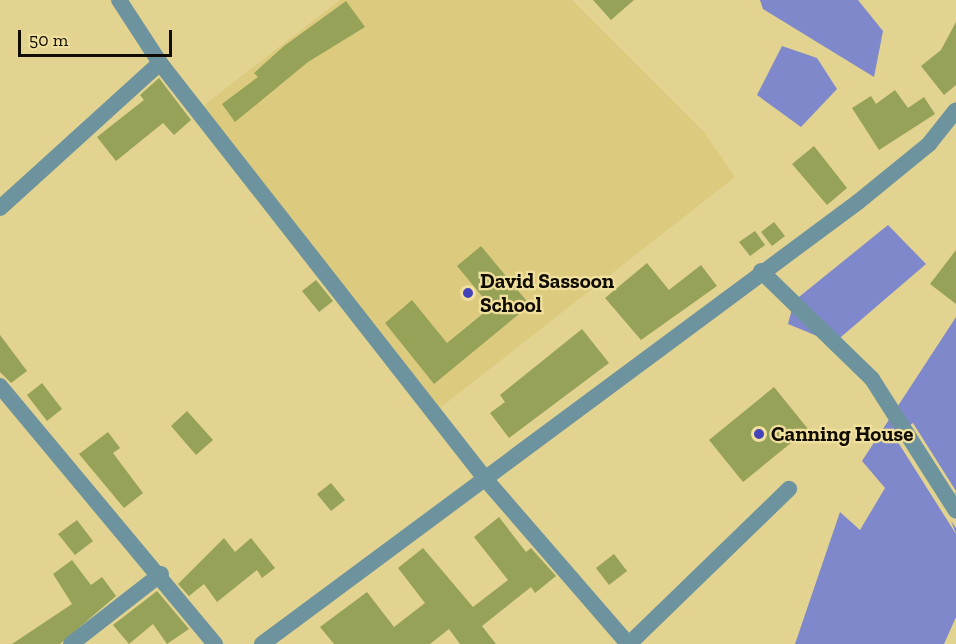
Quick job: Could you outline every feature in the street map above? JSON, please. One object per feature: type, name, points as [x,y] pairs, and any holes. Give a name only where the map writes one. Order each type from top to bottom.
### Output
[{"type":"street","points":[[119,0],[160,63],[487,481],[629,644],[789,489]]},
{"type":"street","points":[[0,208],[160,63]]},
{"type":"street","points":[[262,644],[487,481],[929,144],[956,110]]},
{"type":"street","points":[[761,272],[873,379],[956,511]]},
{"type":"street","points":[[0,386],[161,574],[215,644]]},
{"type":"street","points":[[71,644],[161,574]]},
{"type":"shaded area","name":"David Sassoon School","points":[[340,0],[572,0],[704,132],[735,177],[440,408],[203,106]]},
{"type":"water","points":[[760,0],[858,0],[883,31],[874,77],[763,9]]},
{"type":"water","points":[[782,46],[817,58],[837,89],[801,127],[757,95]]},
{"type":"water","points":[[888,225],[926,264],[834,343],[788,324],[794,301]]},
{"type":"water","points":[[956,317],[956,493],[945,513],[956,528],[956,617],[944,644],[795,644],[840,512],[860,530],[885,488],[862,461]]},
{"type":"pier","points":[[913,423],[956,491],[948,513],[956,534],[894,436]]},
{"type":"building","points":[[593,0],[634,0],[611,20]]},
{"type":"building","points":[[346,1],[365,27],[308,62],[235,122],[222,104],[258,77],[254,73],[284,46]]},
{"type":"building","points":[[956,22],[956,85],[944,95],[921,66],[941,50]]},
{"type":"building","points":[[159,78],[191,120],[174,135],[163,123],[116,161],[97,137],[144,100],[140,95]]},
{"type":"building","points":[[895,90],[908,108],[924,97],[935,114],[879,150],[852,108],[871,96],[876,104]]},
{"type":"building","points":[[814,146],[847,188],[827,205],[792,164]]},
{"type":"building","points":[[774,222],[785,236],[772,246],[761,232]]},
{"type":"building","points":[[755,231],[765,245],[750,256],[739,242]]},
{"type":"building","points":[[481,246],[530,305],[434,384],[385,323],[412,300],[447,343],[491,307],[457,266]]},
{"type":"building","points":[[956,250],[956,304],[930,284]]},
{"type":"building","points":[[647,263],[669,290],[701,265],[717,286],[641,340],[605,298]]},
{"type":"building","points":[[316,280],[333,301],[319,312],[302,291]]},
{"type":"building","points":[[582,329],[609,363],[509,438],[490,413],[505,402],[500,395]]},
{"type":"building","points":[[0,335],[27,371],[11,383],[0,372]]},
{"type":"building","points":[[42,383],[62,409],[47,421],[27,395]]},
{"type":"building","name":"Canning House","points":[[774,387],[808,429],[743,482],[709,440]]},
{"type":"building","points":[[187,411],[213,440],[196,455],[171,426]]},
{"type":"building","points":[[108,432],[120,448],[113,453],[143,493],[124,508],[79,454]]},
{"type":"building","points":[[331,483],[345,500],[331,511],[317,494]]},
{"type":"building","points":[[499,517],[526,552],[531,548],[556,576],[535,593],[531,587],[482,626],[496,644],[460,644],[449,629],[430,644],[334,644],[320,627],[367,592],[394,627],[425,603],[398,568],[423,548],[473,607],[508,580],[474,537]]},
{"type":"building","points":[[77,520],[93,541],[75,555],[58,534]]},
{"type":"building","points":[[224,538],[235,552],[251,538],[275,568],[262,578],[257,570],[217,602],[204,584],[189,596],[178,584]]},
{"type":"building","points":[[614,554],[627,571],[609,585],[596,568]]},
{"type":"building","points":[[72,560],[91,585],[102,577],[116,596],[60,644],[12,644],[72,604],[53,574]]},
{"type":"building","points":[[157,591],[189,629],[167,644],[153,624],[129,644],[113,625]]},
{"type":"place","name":"David Sassoon School","points":[[468,293]]},
{"type":"place","name":"Canning House","points":[[759,434]]}]
